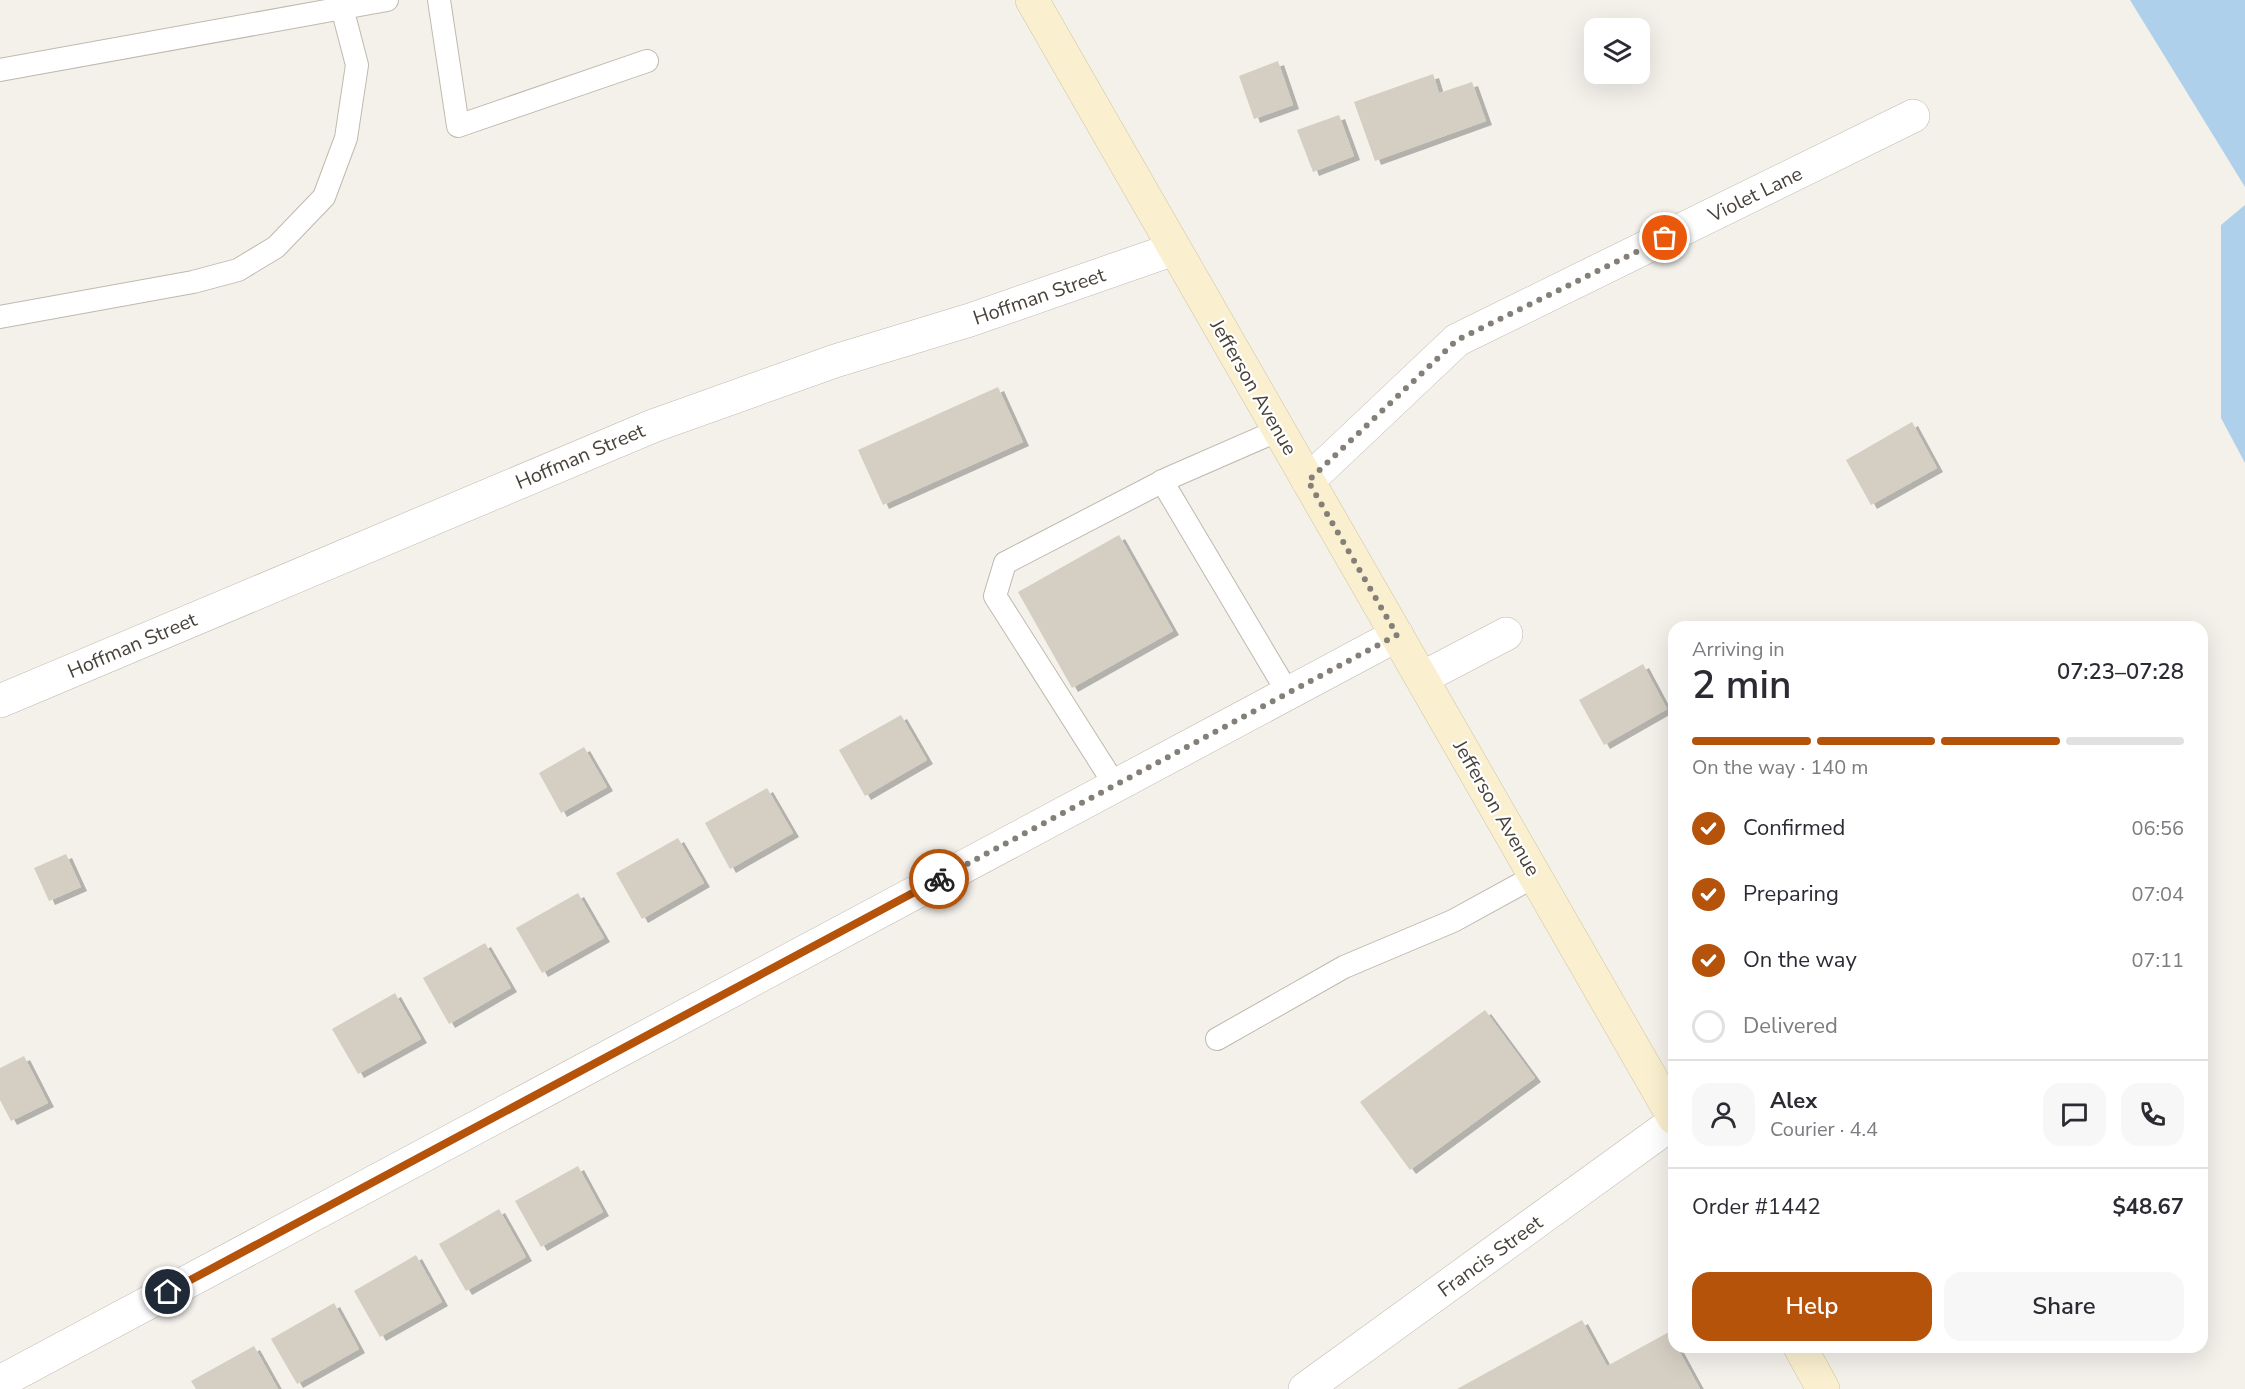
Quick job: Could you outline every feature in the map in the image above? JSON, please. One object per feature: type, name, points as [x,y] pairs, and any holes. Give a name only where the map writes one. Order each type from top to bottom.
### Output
[{"type":"main road","name":"Jefferson Avenue","points":[[1032,0],[1668,1109]]},
{"type":"main road","points":[[1803,1353],[1823,1389]]},
{"type":"street","name":"Violet Lane","points":[[1308,481],[1457,340],[1913,116]]},
{"type":"street","name":"Hoffman Street","points":[[0,701],[653,426],[835,361],[970,321],[1174,249]]},
{"type":"street","points":[[1422,678],[1506,634]]},
{"type":"street","points":[[0,1382],[1397,635]]},
{"type":"street","name":"Francis Street","points":[[1305,1389],[1668,1124]]},
{"type":"lane","points":[[0,70],[341,4],[387,0]]},
{"type":"lane","points":[[439,0],[458,126],[647,61]]},
{"type":"lane","points":[[0,317],[192,282],[238,270],[276,247],[324,197],[346,138],[357,65],[341,4]]},
{"type":"lane","points":[[1115,785],[995,596],[1005,563],[1162,481],[1279,430]]},
{"type":"lane","points":[[1162,481],[1288,693]]},
{"type":"lane","points":[[1217,1039],[1344,967],[1453,921],[1535,876]]},
{"type":"water","points":[[2130,0],[2245,0],[2245,187]]},
{"type":"water","points":[[2245,205],[2245,463],[2221,418],[2221,225]]},
{"type":"building","points":[[1278,61],[1293,105],[1254,119],[1239,76]]},
{"type":"building","points":[[1433,74],[1439,93],[1472,82],[1486,121],[1375,161],[1354,102]]},
{"type":"building","points":[[1339,115],[1354,156],[1313,172],[1297,130]]},
{"type":"building","points":[[998,387],[1023,442],[883,505],[858,450]]},
{"type":"building","points":[[1912,422],[1937,468],[1871,505],[1846,460]]},
{"type":"building","points":[[1119,535],[1173,631],[1072,688],[1018,592]]},
{"type":"building","points":[[1643,664],[1667,709],[1604,745],[1579,700]]},
{"type":"building","points":[[901,715],[927,760],[865,796],[839,750]]},
{"type":"building","points":[[584,747],[607,787],[561,813],[539,773]]},
{"type":"building","points":[[767,788],[793,833],[730,869],[705,823]]},
{"type":"building","points":[[678,838],[704,883],[642,919],[616,873]]},
{"type":"building","points":[[66,854],[81,887],[49,901],[34,868]]},
{"type":"building","points":[[578,893],[604,938],[542,973],[516,928]]},
{"type":"building","points":[[485,943],[511,988],[449,1024],[423,978]]},
{"type":"building","points":[[395,993],[421,1039],[358,1074],[332,1029]]},
{"type":"building","points":[[1485,1010],[1535,1078],[1410,1170],[1360,1102]]},
{"type":"building","points":[[24,1056],[48,1103],[11,1121],[0,1100],[0,1068]]},
{"type":"building","points":[[578,1166],[603,1212],[541,1247],[515,1201]]},
{"type":"building","points":[[499,1209],[526,1257],[466,1291],[439,1244]]},
{"type":"building","points":[[416,1255],[442,1302],[380,1337],[354,1291]]},
{"type":"building","points":[[334,1303],[359,1349],[297,1384],[271,1339]]},
{"type":"building","points":[[1582,1320],[1607,1366],[1668,1333],[1668,1353],[1680,1353],[1700,1389],[1457,1389]]},
{"type":"building","points":[[254,1346],[278,1389],[196,1389],[191,1381]]},
{"type":"way so far","points":[[939,879],[1397,635],[1308,481],[1457,340],[1665,238]]},
{"type":"route","points":[[168,1292],[939,879]]}]
